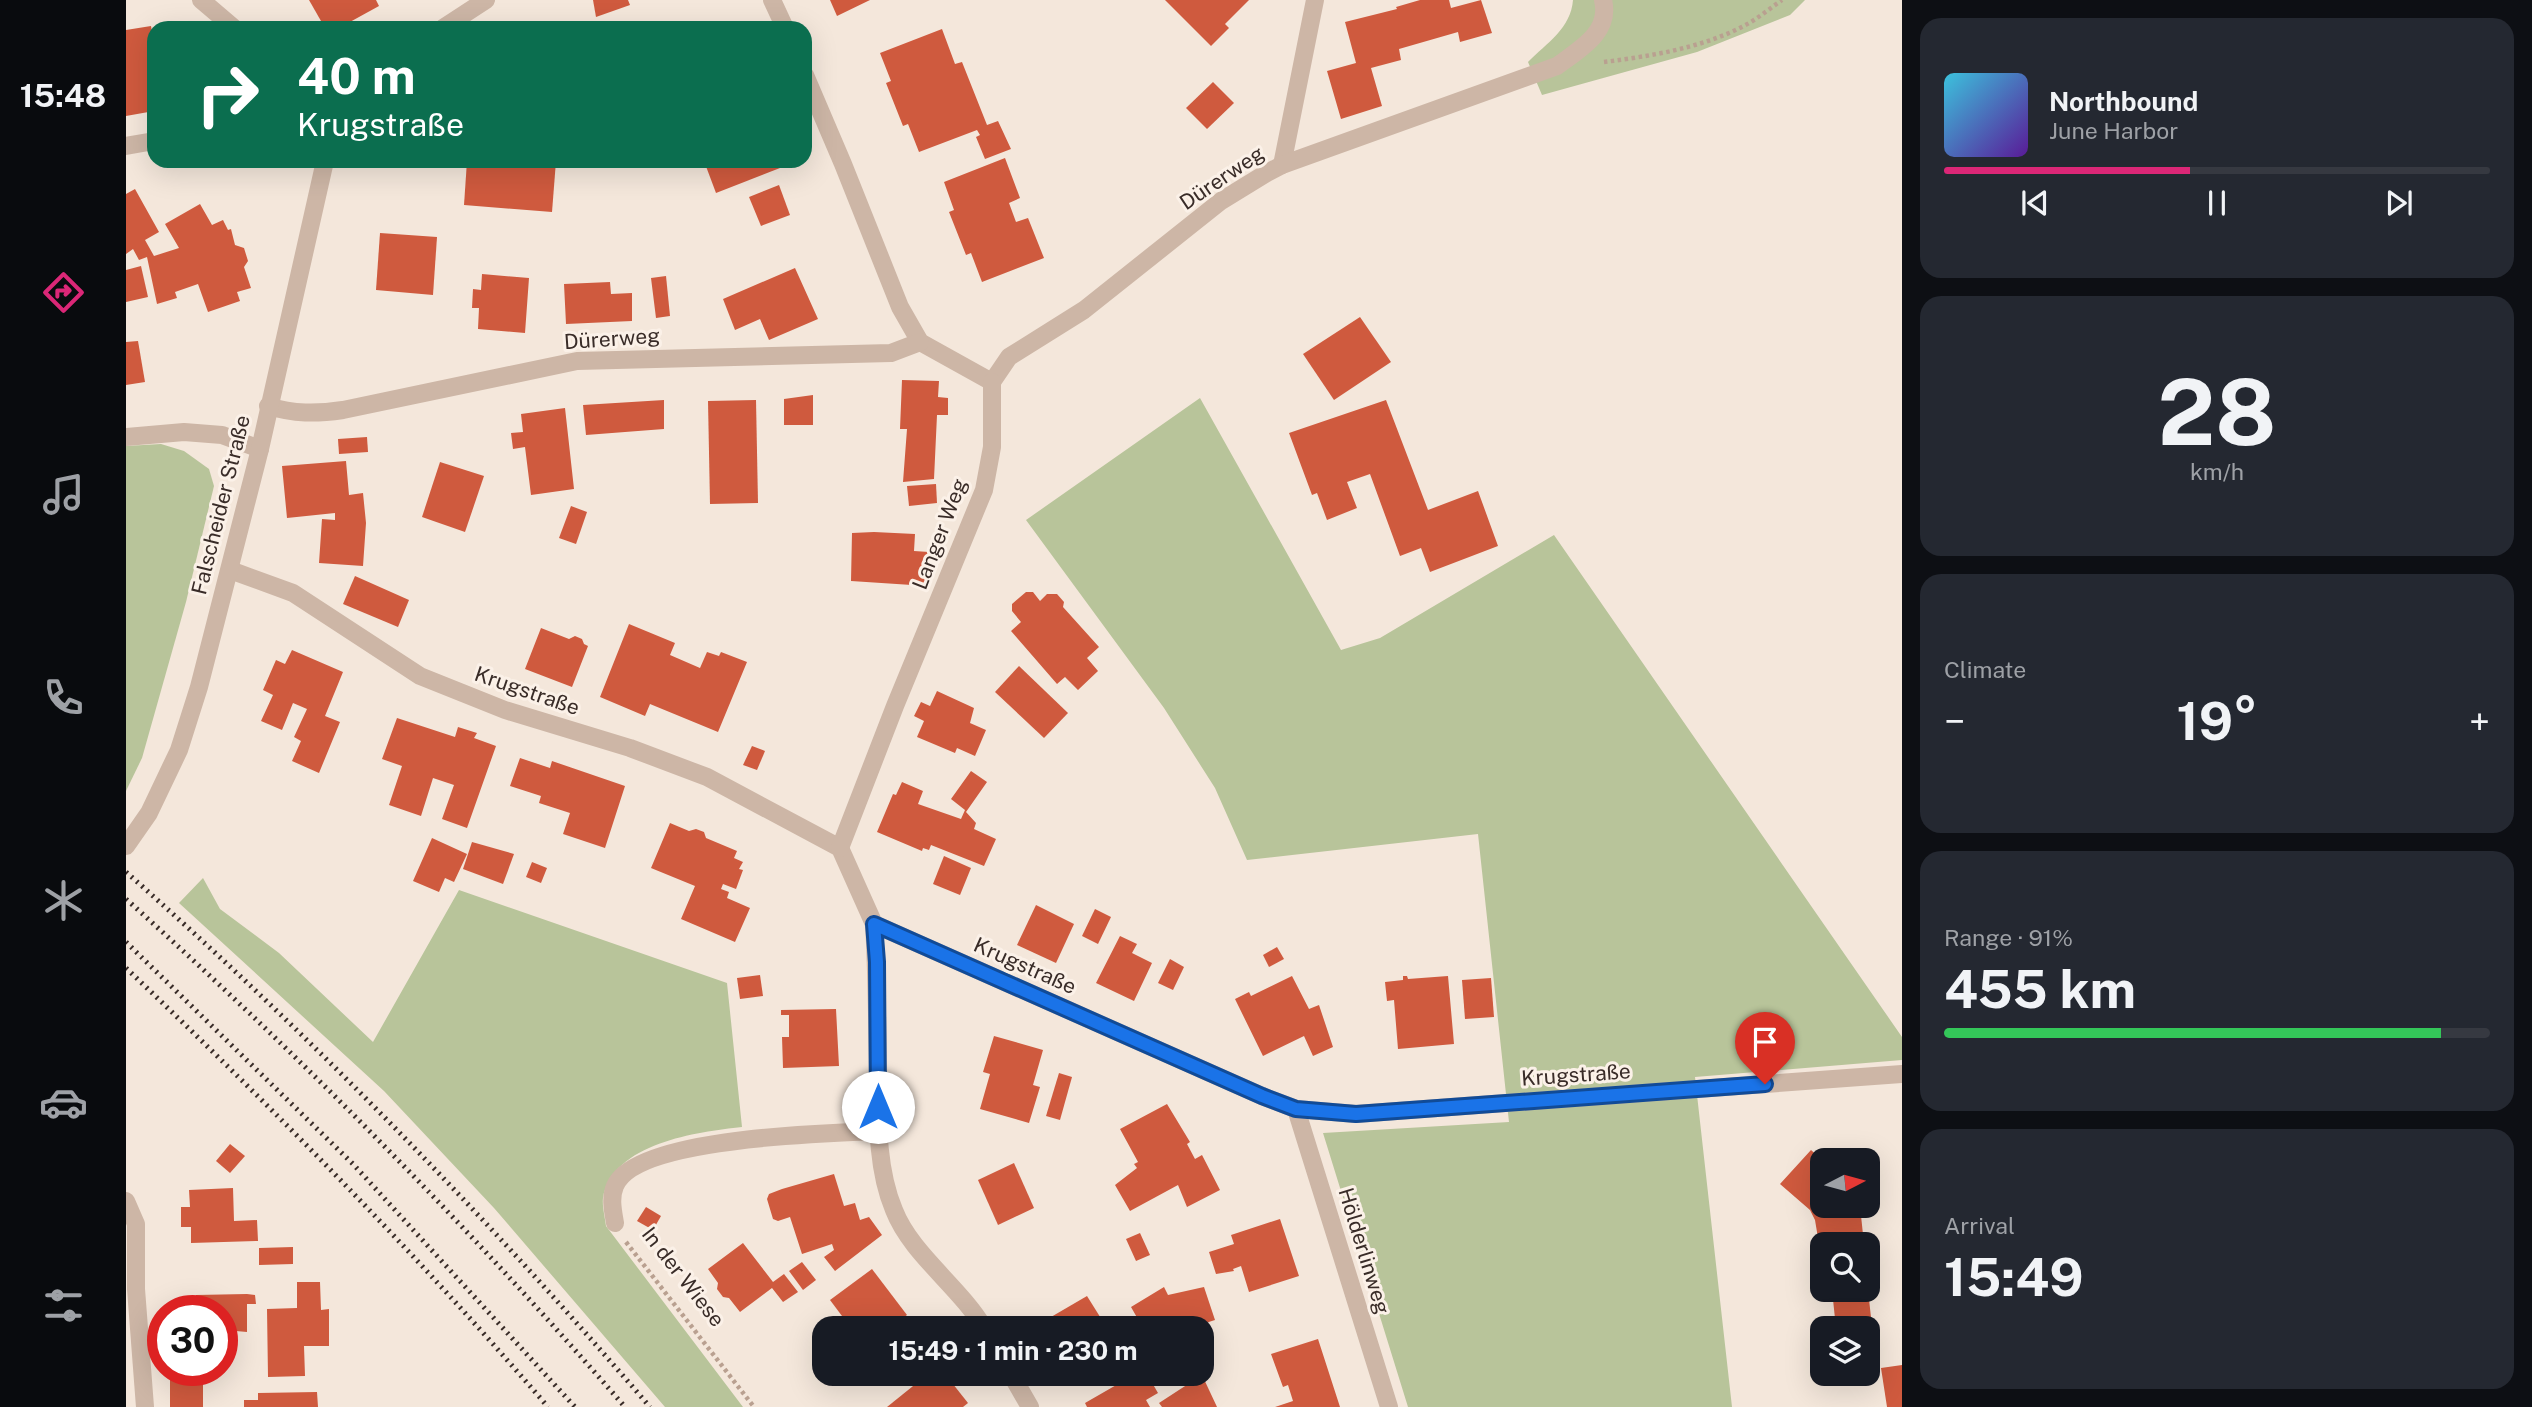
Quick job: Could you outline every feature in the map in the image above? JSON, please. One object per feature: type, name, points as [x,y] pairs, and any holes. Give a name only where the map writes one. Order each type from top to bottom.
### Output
[{"type":"street","points":[[201,0],[226,21]]},
{"type":"street","points":[[454,21],[486,0]]},
{"type":"street","points":[[772,0],[782,21]]},
{"type":"street","points":[[1282,165],[1315,0]]},
{"type":"street","name":"Dürerweg","points":[[992,383],[1009,357],[1084,310],[1221,201],[1282,165],[1557,66],[1595,37],[1606,12],[1603,0]]},
{"type":"street","points":[[812,91],[900,307],[920,342],[992,383]]},
{"type":"street","points":[[126,146],[147,142]]},
{"type":"street","name":"Falscheider Straße","points":[[126,846],[149,813],[178,750],[199,687],[260,449],[318,168]]},
{"type":"street","name":"Dürerweg","points":[[268,406],[288,412],[313,414],[343,410],[577,360],[891,353],[920,342]]},
{"type":"street","name":"Langer Weg","points":[[840,848],[984,490],[992,447],[992,383]]},
{"type":"street","points":[[126,437],[184,432],[222,435],[260,449]]},
{"type":"street","name":"Krugstraße","points":[[230,570],[293,593],[420,676],[505,710],[630,748],[707,777],[840,848]]},
{"type":"street","points":[[840,848],[874,924],[877,962],[878,1130],[884,1176],[894,1212],[912,1241],[977,1316]]},
{"type":"street","name":"Krugstraße","points":[[874,924],[1296,1109],[1356,1114],[1902,1074]]},
{"type":"street","name":"Hölderlinweg","points":[[1296,1109],[1389,1407]]},
{"type":"street","name":"In der Wiese","points":[[615,1223],[612,1204],[615,1184],[630,1170],[651,1158],[714,1143],[878,1130]]},
{"type":"street","points":[[126,1201],[136,1224],[136,1289],[145,1407]]},
{"type":"street","points":[[1018,1386],[1030,1407]]},
{"type":"path","points":[[1601,63],[1634,59],[1703,42],[1749,23],[1782,0]]},
{"type":"path","name":"In der Wiese","points":[[615,1223],[622,1237],[754,1407]]},
{"type":"green space","points":[[1573,0],[1805,0],[1790,15],[1697,52],[1542,95],[1528,62],[1563,27]]},
{"type":"green space","points":[[1200,398],[1341,650],[1380,638],[1554,535],[1902,1037],[1902,1060],[1695,1077],[1732,1407],[1408,1407],[1323,1133],[1509,1122],[1478,834],[1247,860],[1215,788],[1164,708],[1026,520]]},
{"type":"green space","points":[[161,444],[184,451],[209,469],[214,486],[186,602],[142,758],[126,791],[126,446]]},
{"type":"green space","points":[[203,878],[220,909],[279,953],[373,1042],[459,890],[727,983],[742,1127],[681,1137],[640,1153],[623,1164],[610,1179],[603,1205],[606,1226],[743,1407],[665,1407],[494,1208],[384,1091],[179,903]]},
{"type":"building","points":[[309,0],[376,0],[379,6],[352,21],[321,21]]},
{"type":"building","points":[[593,0],[628,0],[630,5],[596,17]]},
{"type":"building","points":[[830,0],[870,0],[837,16]]},
{"type":"building","points":[[1165,0],[1249,0],[1225,24],[1229,28],[1211,46]]},
{"type":"building","points":[[1420,0],[1449,0],[1451,8],[1481,0],[1492,33],[1460,42],[1458,32],[1399,49],[1401,60],[1371,68],[1382,106],[1341,119],[1327,71],[1356,63],[1345,22],[1397,9],[1396,7]]},
{"type":"building","points":[[147,27],[147,112],[126,116],[126,30]]},
{"type":"building","points":[[942,29],[955,64],[962,62],[987,125],[998,121],[1011,149],[985,159],[976,137],[980,135],[977,130],[919,152],[908,124],[903,126],[886,83],[891,81],[880,53]]},
{"type":"building","points":[[1213,82],[1234,103],[1207,129],[1186,108]]},
{"type":"building","points":[[1005,158],[1020,198],[1009,203],[1016,222],[1028,218],[1044,258],[982,282],[971,253],[966,255],[949,212],[954,210],[944,182]]},
{"type":"building","points":[[467,168],[555,168],[552,212],[464,205]]},
{"type":"building","points":[[707,168],[780,168],[716,193]]},
{"type":"building","points":[[779,185],[790,215],[761,226],[749,197]]},
{"type":"building","points":[[135,189],[159,232],[145,240],[154,256],[179,248],[165,224],[200,204],[212,225],[223,220],[228,230],[231,229],[235,245],[244,248],[248,261],[244,267],[251,288],[237,292],[240,301],[208,312],[198,284],[175,292],[177,298],[157,304],[147,257],[139,260],[133,249],[126,254],[126,194]]},
{"type":"building","points":[[380,233],[437,237],[433,295],[376,290]]},
{"type":"building","points":[[141,266],[148,297],[126,302],[126,270]]},
{"type":"building","points":[[795,268],[818,319],[769,340],[760,319],[735,330],[723,299]]},
{"type":"building","points":[[482,274],[529,278],[525,333],[478,329],[479,308],[472,308],[473,289],[481,290]]},
{"type":"building","points":[[666,276],[670,316],[656,318],[651,278]]},
{"type":"building","points":[[610,282],[611,294],[632,293],[632,321],[566,324],[564,284]]},
{"type":"building","points":[[1360,317],[1391,362],[1334,400],[1303,354]]},
{"type":"building","points":[[138,341],[145,382],[126,385],[126,342]]},
{"type":"building","points":[[902,380],[939,381],[938,397],[948,398],[948,415],[937,415],[934,479],[903,482],[907,429],[900,429]]},
{"type":"building","points":[[813,395],[813,425],[784,425],[784,399]]},
{"type":"building","points":[[664,400],[664,429],[586,435],[583,405]]},
{"type":"building","points":[[756,400],[758,503],[710,504],[708,401]]},
{"type":"building","points":[[1386,400],[1428,510],[1478,491],[1498,546],[1430,572],[1421,548],[1400,556],[1370,474],[1347,482],[1357,508],[1327,520],[1317,493],[1312,495],[1289,433]]},
{"type":"building","points":[[565,408],[574,489],[531,495],[525,447],[513,449],[511,433],[523,432],[521,414]]},
{"type":"building","points":[[367,437],[368,452],[339,454],[338,439]]},
{"type":"building","points":[[346,461],[349,495],[363,493],[366,523],[363,566],[319,563],[322,519],[335,520],[335,513],[287,518],[282,466]]},
{"type":"building","points":[[440,462],[484,476],[465,532],[422,517]]},
{"type":"building","points":[[936,484],[937,503],[909,506],[907,486]]},
{"type":"building","points":[[571,506],[587,512],[576,544],[559,538]]},
{"type":"building","points":[[852,533],[915,534],[914,551],[929,552],[927,586],[851,581]]},
{"type":"building","points":[[355,576],[409,600],[398,627],[343,604]]},
{"type":"building","points":[[1026,592],[1033,592],[1040,601],[1047,594],[1057,594],[1064,602],[1063,607],[1099,647],[1087,658],[1098,671],[1078,690],[1065,677],[1057,684],[1011,631],[1021,622],[1012,611],[1012,604]]},
{"type":"building","points":[[629,624],[675,643],[670,655],[700,668],[707,652],[719,656],[721,652],[747,662],[718,732],[650,704],[645,716],[600,697]]},
{"type":"building","points":[[541,628],[569,639],[575,636],[588,646],[572,687],[525,669]]},
{"type":"building","points":[[292,650],[343,672],[325,716],[340,722],[319,773],[292,761],[301,741],[294,737],[307,709],[293,703],[282,730],[261,721],[273,695],[263,690],[276,660],[285,664]]},
{"type":"building","points":[[1019,666],[1068,713],[1044,738],[995,692]]},
{"type":"building","points":[[937,691],[974,708],[970,723],[986,730],[975,756],[957,748],[955,753],[917,737],[924,721],[914,716],[921,702],[930,706]]},
{"type":"building","points":[[397,718],[455,737],[458,727],[477,733],[474,738],[496,746],[467,828],[442,819],[454,785],[433,778],[421,816],[389,805],[402,766],[382,759]]},
{"type":"building","points":[[752,746],[765,751],[757,770],[743,765]]},
{"type":"building","points":[[520,758],[550,768],[552,761],[625,786],[605,848],[563,834],[570,813],[539,803],[541,796],[510,786]]},
{"type":"building","points":[[971,771],[987,782],[966,812],[976,823],[974,829],[996,839],[984,866],[931,845],[929,850],[923,848],[922,851],[877,832],[893,794],[896,795],[902,782],[923,791],[918,804],[961,819],[965,810],[951,799]]},
{"type":"building","points":[[670,823],[689,831],[696,829],[704,832],[706,838],[737,851],[734,858],[743,862],[739,869],[743,870],[736,889],[723,884],[721,889],[729,892],[727,898],[750,908],[735,942],[681,919],[695,886],[651,868]]},
{"type":"building","points":[[432,838],[467,854],[454,882],[445,878],[439,892],[413,881]]},
{"type":"building","points":[[472,842],[514,854],[503,884],[463,869]]},
{"type":"building","points":[[944,856],[971,868],[960,895],[933,884]]},
{"type":"building","points":[[532,862],[547,868],[541,883],[526,877]]},
{"type":"building","points":[[1036,905],[1074,924],[1056,963],[1017,945]]},
{"type":"building","points":[[1095,909],[1111,917],[1098,944],[1082,936]]},
{"type":"building","points":[[1120,936],[1137,944],[1132,953],[1152,963],[1134,1001],[1096,983]]},
{"type":"building","points":[[1277,947],[1284,959],[1269,967],[1263,955]]},
{"type":"building","points":[[1170,959],[1184,967],[1173,990],[1158,983]]},
{"type":"building","points":[[760,975],[763,996],[740,999],[737,978]]},
{"type":"building","points":[[1292,976],[1309,1009],[1319,1005],[1333,1047],[1313,1056],[1304,1036],[1263,1056],[1235,999],[1249,992],[1251,996]]},
{"type":"building","points":[[1403,976],[1408,979],[1448,976],[1454,1044],[1398,1049],[1394,1000],[1387,1001],[1385,982],[1403,980]]},
{"type":"building","points":[[1491,978],[1494,1017],[1465,1019],[1462,980]]},
{"type":"building","points":[[836,1009],[839,1066],[783,1068],[782,1037],[789,1037],[789,1015],[781,1015],[781,1010]]},
{"type":"building","points":[[994,1036],[1043,1050],[1033,1085],[1040,1087],[1029,1123],[980,1109],[990,1074],[983,1072]]},
{"type":"building","points":[[1059,1073],[1072,1077],[1060,1120],[1046,1116]]},
{"type":"building","points":[[1167,1104],[1190,1142],[1187,1144],[1195,1159],[1202,1155],[1220,1190],[1187,1207],[1178,1185],[1130,1211],[1115,1185],[1137,1168],[1134,1164],[1138,1162],[1120,1129]]},
{"type":"building","points":[[230,1144],[245,1156],[230,1173],[216,1161]]},
{"type":"building","points":[[1810,1151],[1810,1210],[1780,1184]]},
{"type":"building","points":[[1014,1163],[1034,1208],[998,1225],[978,1180]]},
{"type":"building","points":[[834,1174],[844,1206],[855,1203],[860,1220],[869,1217],[882,1235],[835,1271],[824,1257],[834,1250],[832,1244],[802,1254],[790,1217],[778,1221],[773,1219],[767,1199],[769,1194],[782,1189]]},
{"type":"building","points":[[233,1188],[234,1221],[257,1220],[258,1241],[191,1243],[191,1227],[181,1227],[181,1207],[190,1207],[189,1190]]},
{"type":"building","points":[[646,1207],[661,1216],[653,1230],[637,1221]]},
{"type":"building","points":[[1814,1218],[1861,1218],[1863,1232],[1817,1232]]},
{"type":"building","points":[[1280,1219],[1299,1276],[1249,1292],[1241,1266],[1233,1269],[1234,1271],[1216,1274],[1209,1252],[1234,1244],[1231,1235]]},
{"type":"building","points":[[1140,1233],[1150,1255],[1136,1261],[1126,1239]]},
{"type":"building","points":[[743,1243],[773,1282],[784,1274],[798,1292],[783,1302],[772,1288],[740,1312],[729,1298],[723,1297],[717,1289],[718,1283],[708,1269]]},
{"type":"building","points":[[293,1247],[293,1264],[259,1265],[259,1248]]},
{"type":"building","points":[[802,1262],[816,1280],[803,1290],[789,1271]]},
{"type":"building","points":[[872,1269],[907,1315],[842,1316],[830,1300]]},
{"type":"building","points":[[297,1282],[320,1282],[321,1310],[329,1309],[329,1346],[304,1346],[305,1376],[268,1377],[267,1309],[297,1308]]},
{"type":"building","points":[[1164,1287],[1168,1295],[1204,1287],[1214,1316],[1136,1316],[1131,1307]]},
{"type":"building","points":[[247,1294],[255,1295],[256,1304],[247,1304],[247,1332],[238,1331],[238,1295],[196,1295]]},
{"type":"building","points":[[1087,1296],[1100,1316],[1053,1316]]},
{"type":"building","points":[[1833,1302],[1869,1302],[1871,1316],[1835,1316]]},
{"type":"building","points":[[1318,1339],[1340,1407],[1275,1407],[1293,1401],[1288,1385],[1283,1387],[1271,1354]]},
{"type":"building","points":[[1902,1365],[1902,1407],[1887,1407],[1881,1368]]},
{"type":"building","points":[[170,1386],[203,1386],[203,1407],[170,1407]]},
{"type":"building","points":[[913,1386],[955,1386],[968,1403],[963,1407],[887,1407]]},
{"type":"building","points":[[1115,1386],[1154,1386],[1158,1393],[1146,1400],[1150,1407],[1087,1407],[1085,1403]]},
{"type":"building","points":[[1185,1386],[1207,1386],[1217,1407],[1162,1407],[1159,1403]]},
{"type":"building","points":[[317,1392],[318,1407],[244,1407],[244,1400],[258,1400],[258,1393]]},
{"type":"railway","points":[[126,872],[264,999],[397,1130],[526,1267],[650,1407]]},
{"type":"railway","points":[[126,899],[257,1020],[383,1145],[506,1274],[625,1407]]},
{"type":"railway","points":[[126,942],[353,1164],[575,1407]]},
{"type":"railway","points":[[126,968],[343,1182],[447,1293],[548,1407]]},
{"type":"route","points":[[878,1107],[877,962],[874,924],[1296,1109],[1356,1114],[1765,1084]]}]
